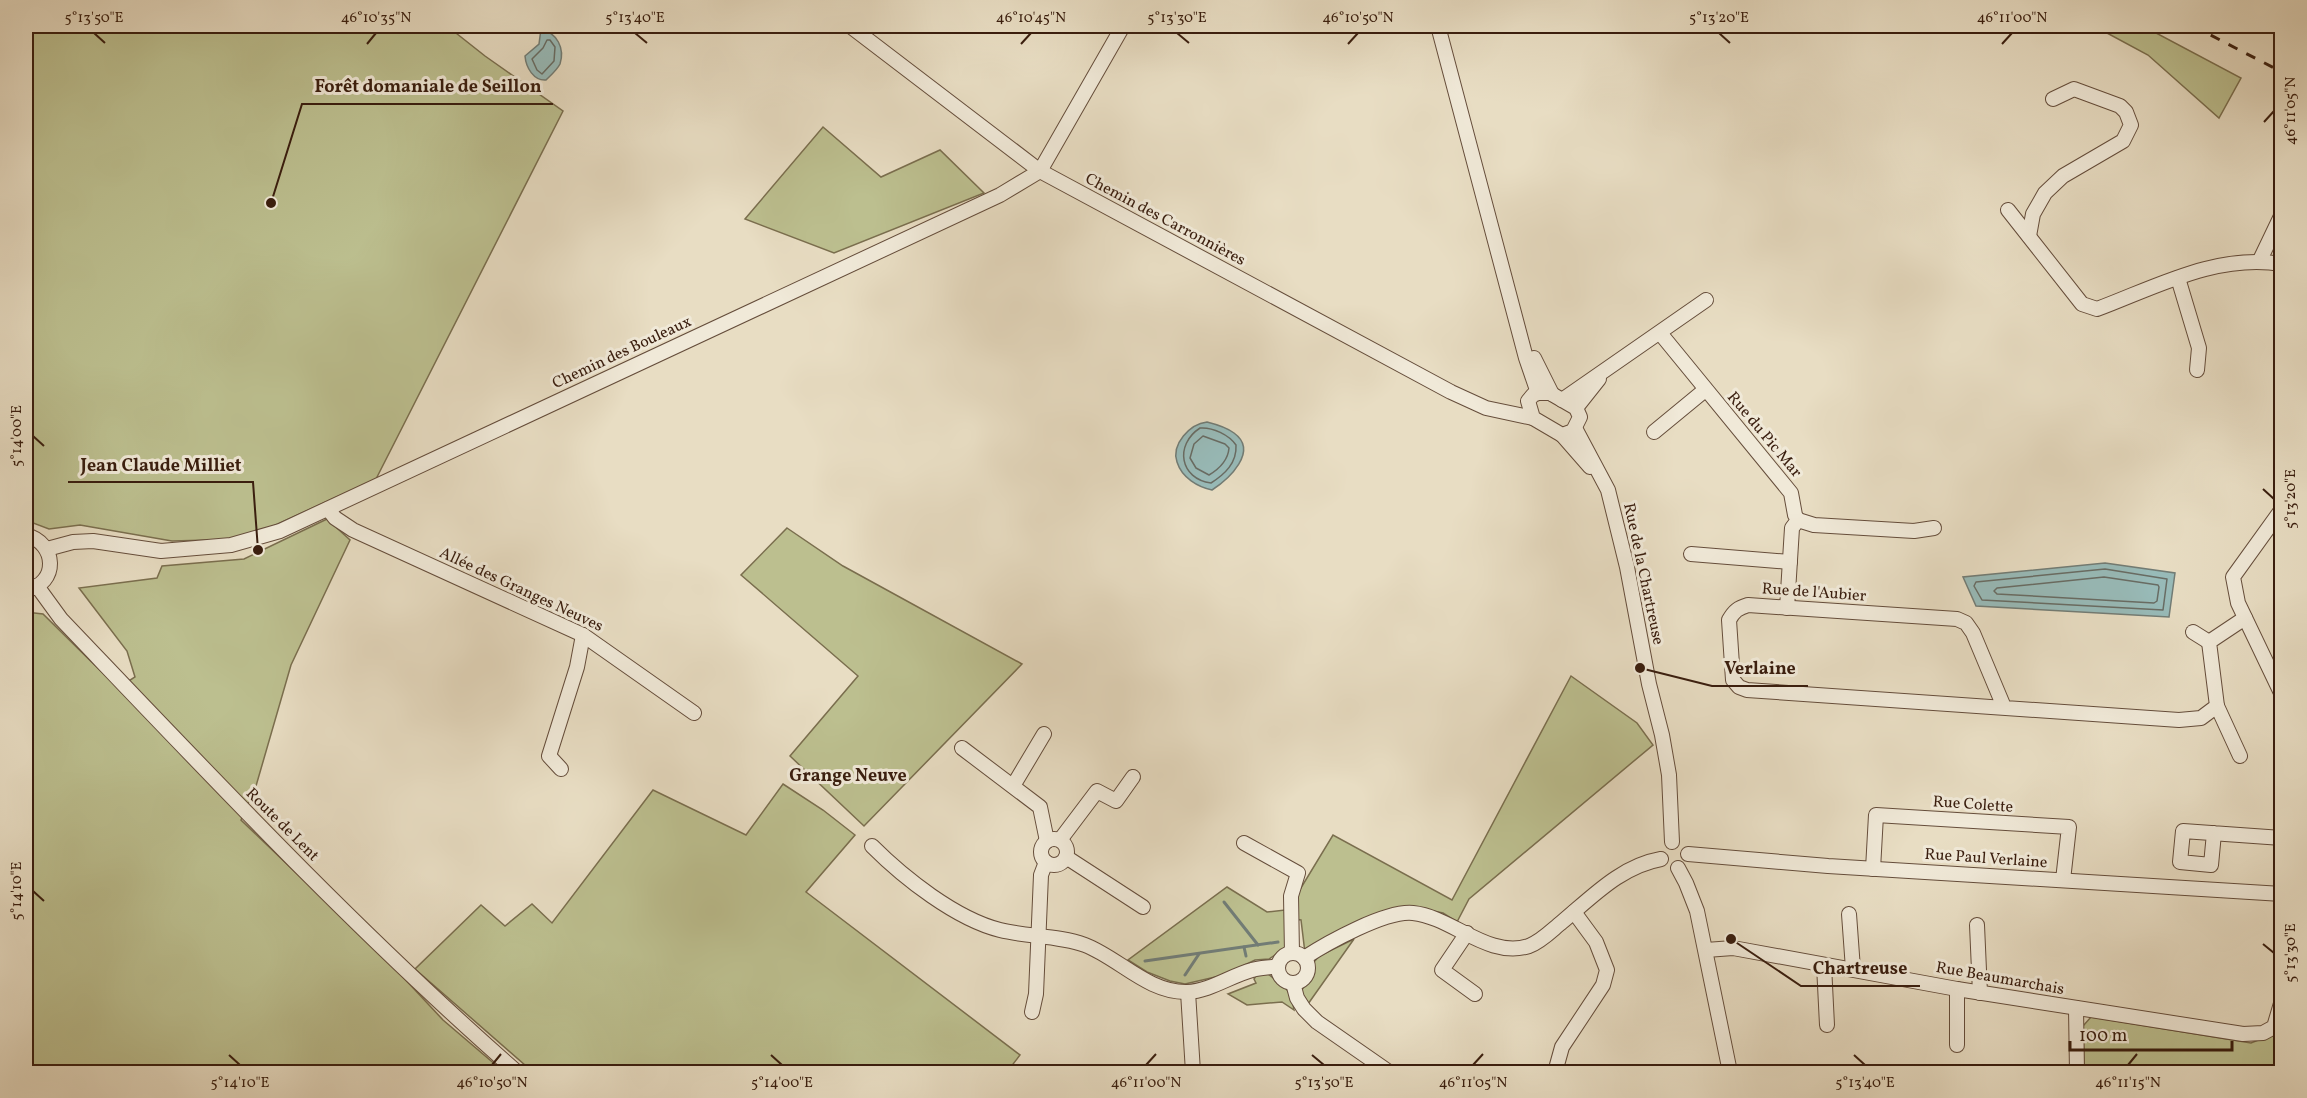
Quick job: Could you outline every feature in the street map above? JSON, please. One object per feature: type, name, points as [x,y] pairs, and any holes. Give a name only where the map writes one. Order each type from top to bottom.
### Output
[{"type":"street","name":"Chemin des Bouleaux","points":[[47,549],[73,542],[93,541],[161,551],[231,545],[280,531],[1000,195],[1040,171],[1123,26]]},
{"type":"street","points":[[1438,26],[1521,336],[1551,396],[1576,408],[1580,417],[1573,431],[1562,435]]},
{"type":"street","name":"Chemin des Carronnières","points":[[860,28],[1040,171],[1444,388],[1486,408],[1530,411]]},
{"type":"street","points":[[2029,236],[2033,214],[2045,193],[2063,176],[2123,141],[2131,125],[2126,112],[2120,106],[2074,89],[2053,99]]},
{"type":"street","points":[[2008,210],[2082,304],[2097,309],[2209,267],[2260,260],[2282,264]]},
{"type":"street","points":[[2260,260],[2282,213]]},
{"type":"street","points":[[2178,278],[2199,348],[2198,370]]},
{"type":"street","points":[[1530,411],[1530,398],[1551,396],[1608,368],[1706,300]]},
{"type":"street","name":"Rue du Pic Mar","points":[[1660,333],[1791,493],[1798,520]]},
{"type":"street","points":[[1576,408],[1608,368]]},
{"type":"street","points":[[1654,432],[1705,390]]},
{"type":"street","name":"Rue de la Chartreuse","points":[[1530,411],[1562,435],[1608,490]]},
{"type":"street","name":"Rue de la Chartreuse","points":[[1575,428],[1608,490],[1627,567],[1669,775],[1672,842]]},
{"type":"street","points":[[2282,508],[2233,577],[2238,603],[2282,695]]},
{"type":"street","name":"Allée des Granges Neuves","points":[[328,509],[335,518],[353,530],[583,635],[694,712]]},
{"type":"street","points":[[1787,608],[1792,528],[1798,520],[1814,525],[1914,531],[1934,528]]},
{"type":"street","points":[[26,535],[41,542],[47,549],[50,565],[44,580],[32,588]]},
{"type":"street","points":[[1691,554],[1790,562]]},
{"type":"street","name":"Route de Lent","points":[[32,588],[260,827],[424,988],[518,1072]]},
{"type":"street","name":"Rue de l'Aubier","points":[[2004,707],[1973,633],[1966,622],[1957,619],[1748,605],[1740,607],[1729,620],[1733,680],[1739,687],[1747,690],[2179,720],[2201,718],[2217,706]]},
{"type":"street","points":[[2209,642],[2245,618]]},
{"type":"street","points":[[2193,632],[2209,642]]},
{"type":"street","points":[[561,769],[549,756],[577,667],[583,635]]},
{"type":"street","points":[[2209,642],[2217,706],[2240,756]]},
{"type":"street","points":[[1013,786],[1044,734]]},
{"type":"street","points":[[962,748],[1040,807],[1054,841],[1066,848],[1066,857]]},
{"type":"street","points":[[1032,1012],[1036,994],[1041,874],[1046,862],[1041,850],[1054,841],[1097,791],[1116,801],[1133,777]]},
{"type":"street","name":"Rue Colette","points":[[1873,869],[1877,809],[2068,827],[2063,880]]},
{"type":"street","points":[[2214,833],[2282,838]]},
{"type":"street","points":[[1672,842],[1684,846],[1688,854],[1686,863],[1678,868],[1666,866],[1661,859],[1664,846],[1672,842]]},
{"type":"street","points":[[1244,843],[1298,873],[1291,896],[1298,956],[1308,968],[1301,981],[1293,983],[1283,980],[1278,971],[1283,957],[1298,956],[1400,913],[1411,912],[1425,915],[1488,943],[1514,948],[1530,945],[1545,936],[1604,886],[1628,870],[1661,859]]},
{"type":"street","points":[[872,846],[897,870],[972,921],[1002,931],[1086,945],[1149,981],[1166,988],[1188,992],[1225,982],[1250,970],[1278,966]]},
{"type":"street","name":"Rue Paul Verlaine","points":[[1688,854],[1873,869],[2282,894]]},
{"type":"street","points":[[1046,862],[1056,865],[1066,857]]},
{"type":"street","points":[[1066,857],[1143,907]]},
{"type":"street","points":[[1678,868],[1697,911],[1730,1072]]},
{"type":"street","points":[[1557,1065],[1562,1047],[1603,985],[1607,970],[1596,942],[1574,912]]},
{"type":"street","points":[[1849,914],[1853,969]]},
{"type":"street","points":[[1977,925],[1980,993]]},
{"type":"street","points":[[1467,933],[1442,970],[1475,994]]},
{"type":"street","name":"Rue Beaumarchais","points":[[1706,950],[1733,948],[1980,993],[2243,1034],[2263,1033],[2274,1027],[2282,1000]]},
{"type":"street","points":[[1824,965],[1827,1025]]},
{"type":"street","points":[[1293,983],[1297,998],[1317,1022],[1389,1072]]},
{"type":"street","points":[[1957,989],[1957,1045]]},
{"type":"street","points":[[1188,992],[1193,1072]]},
{"type":"street","points":[[2076,1008],[2077,1072]]},
{"type":"green space","points":[[26,26],[447,26],[563,111],[376,479],[245,539],[172,541],[80,525],[49,529],[33,523],[26,511]]},
{"type":"green space","points":[[2094,26],[2143,26],[2241,78],[2219,118],[2148,55]]},
{"type":"green space","points":[[823,127],[881,177],[940,150],[984,193],[834,253],[745,219]]},
{"type":"green space","points":[[327,519],[350,540],[291,665],[256,786],[241,820],[388,961],[443,1020],[504,1072],[26,1072],[26,612],[43,614],[118,688],[135,677],[127,651],[79,588],[157,578],[162,566],[244,559]]},
{"type":"green space","points":[[787,528],[843,566],[1022,664],[864,826],[790,756],[858,676],[741,575]]},
{"type":"green space","points":[[1571,676],[1637,723],[1653,745],[1469,899],[1457,922],[1443,913],[1419,908],[1305,953],[1301,920],[1294,919],[1293,901],[1333,835],[1452,900]]},
{"type":"green space","points":[[783,784],[823,810],[855,835],[806,892],[1020,1055],[1007,1072],[533,1072],[415,969],[481,905],[505,926],[532,904],[552,923],[653,790],[746,835]]},
{"type":"green space","points":[[1227,887],[1267,912],[1285,910],[1287,947],[1269,959],[1255,960],[1224,975],[1185,984],[1147,972],[1128,960]]},
{"type":"green space","points":[[1354,939],[1308,1004],[1303,1002],[1302,990],[1311,974],[1314,962],[1319,956]]},
{"type":"green space","points":[[1257,974],[1268,974],[1282,985],[1291,997],[1294,1010],[1282,1002],[1247,1005],[1228,994],[1256,983],[1254,979]]},
{"type":"green space","points":[[2091,1017],[2251,1043],[2281,1031],[2281,1072],[2084,1072],[2083,1026]]},
{"type":"water","points":[[541,29],[555,38],[561,52],[560,64],[546,80],[531,73],[525,56],[539,44]]},
{"type":"water","points":[[1207,422],[1234,433],[1241,440],[1244,448],[1243,456],[1233,472],[1212,490],[1201,487],[1187,477],[1179,468],[1176,455],[1183,436],[1194,427]]},
{"type":"water","points":[[2105,563],[2175,573],[2169,617],[1976,606],[1963,577]]},
{"type":"waterway","points":[[1224,902],[1258,945]]},
{"type":"waterway","points":[[1145,961],[1278,942]]},
{"type":"waterway","points":[[1244,947],[1246,956]]},
{"type":"waterway","points":[[1185,975],[1199,954]]},
{"type":"railway","points":[[2193,26],[2282,72]]},
{"type":"place","name":"Forêt domaniale de Seillon","points":[[271,203]]},
{"type":"place","name":"Jean Claude Milliet","points":[[258,550]]},
{"type":"place","name":"Verlaine","points":[[1640,668]]},
{"type":"place","name":"Chartreuse","points":[[1731,939]]},
{"type":"district","name":"Grange Neuve","points":[[848,776]]}]
